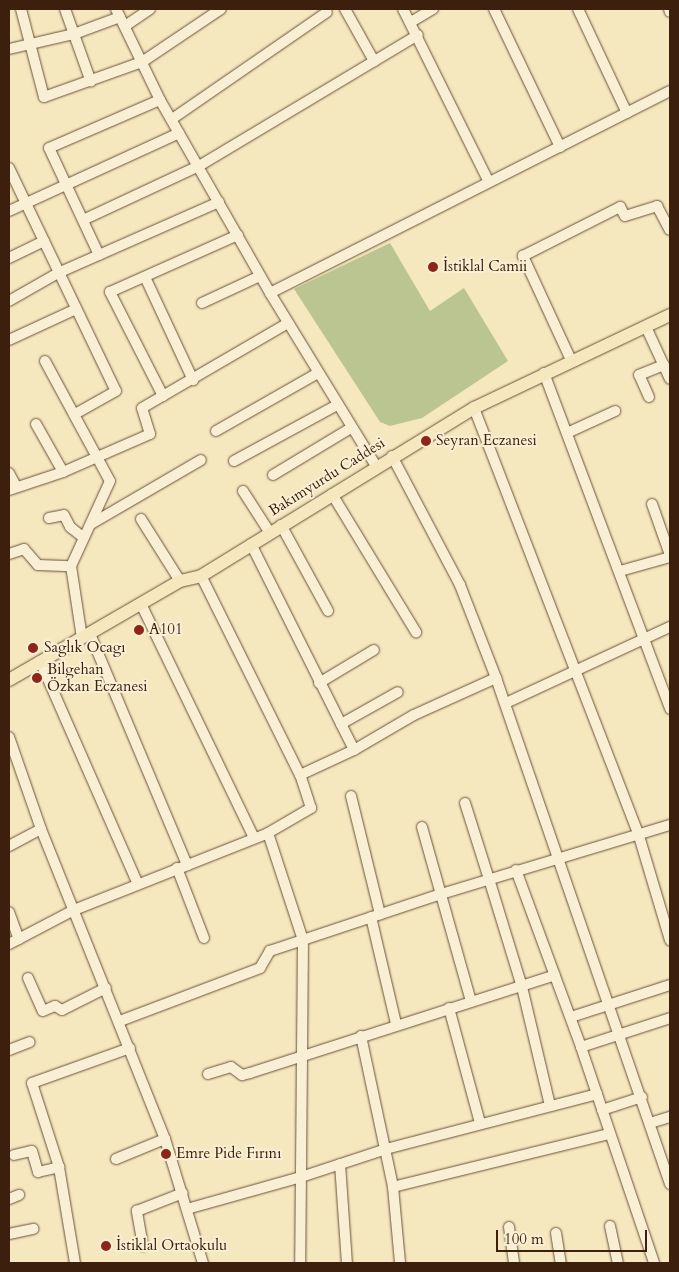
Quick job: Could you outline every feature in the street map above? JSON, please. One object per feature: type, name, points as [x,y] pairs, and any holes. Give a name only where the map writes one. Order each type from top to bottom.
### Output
[{"type":"main road","name":"Bakımyurdu Caddesi","points":[[9,680],[180,581],[201,576],[392,456],[474,408],[571,360],[670,315]]},
{"type":"street","points":[[21,9],[44,97],[91,82],[142,62],[222,9]]},
{"type":"street","points":[[65,9],[91,82]]},
{"type":"street","points":[[9,50],[31,47],[150,9]]},
{"type":"street","points":[[345,9],[374,61]]},
{"type":"street","points":[[404,9],[489,182]]},
{"type":"street","points":[[411,22],[433,9]]},
{"type":"street","points":[[494,9],[560,147]]},
{"type":"street","points":[[578,9],[627,113]]},
{"type":"street","points":[[172,119],[326,12]]},
{"type":"street","points":[[121,17],[160,100],[270,293],[376,466]]},
{"type":"street","points":[[83,220],[199,166],[418,35]]},
{"type":"street","points":[[270,293],[670,91]]},
{"type":"street","points":[[99,255],[50,148],[160,100]]},
{"type":"street","points":[[9,211],[26,202],[68,186],[179,132]]},
{"type":"street","points":[[9,168],[11,180],[26,202],[58,273],[116,391],[75,414]]},
{"type":"street","points":[[9,301],[58,273],[219,202]]},
{"type":"street","points":[[571,360],[523,256],[620,207],[625,216],[657,206],[670,230]]},
{"type":"street","points":[[163,396],[110,292],[238,235]]},
{"type":"street","points":[[9,258],[44,241]]},
{"type":"street","points":[[202,303],[260,276]]},
{"type":"street","points":[[145,277],[193,380]]},
{"type":"street","points":[[9,340],[76,309]]},
{"type":"street","points":[[9,474],[12,488],[63,472],[150,434],[142,408],[288,323]]},
{"type":"street","points":[[646,327],[670,379]]},
{"type":"street","points":[[45,361],[110,481],[91,524],[82,537],[71,566],[86,636],[187,864]]},
{"type":"street","points":[[649,397],[639,375],[664,365]]},
{"type":"street","points":[[216,431],[318,372]]},
{"type":"street","points":[[544,373],[620,571],[670,709]]},
{"type":"street","points":[[234,461],[337,405]]},
{"type":"street","points":[[474,408],[638,836],[670,940]]},
{"type":"street","points":[[567,433],[615,412]]},
{"type":"street","points":[[36,424],[63,472]]},
{"type":"street","points":[[273,475],[351,428]]},
{"type":"street","points":[[392,456],[460,585],[506,704],[556,858],[610,1003],[670,1184]]},
{"type":"street","points":[[91,524],[201,460]]},
{"type":"street","points":[[243,491],[270,533]]},
{"type":"street","points":[[332,494],[416,632]]},
{"type":"street","points":[[620,571],[670,556],[652,504]]},
{"type":"street","points":[[49,518],[64,515],[70,527],[82,537]]},
{"type":"street","points":[[141,519],[180,581]]},
{"type":"street","points":[[281,525],[328,611]]},
{"type":"street","points":[[251,544],[354,750]]},
{"type":"street","points":[[9,554],[24,549],[38,565],[71,566]]},
{"type":"street","points":[[9,944],[74,910],[268,833],[311,808],[300,775],[201,576]]},
{"type":"street","points":[[141,604],[254,838]]},
{"type":"street","points":[[506,704],[670,626]]},
{"type":"street","points":[[319,683],[374,650]]},
{"type":"street","points":[[40,661],[138,884]]},
{"type":"street","points":[[300,775],[354,750],[414,715],[496,678]]},
{"type":"street","points":[[341,724],[398,692]]},
{"type":"street","points":[[9,737],[40,829],[120,1021],[165,1139],[183,1193],[202,1263]]},
{"type":"street","points":[[351,796],[396,1024]]},
{"type":"street","points":[[465,803],[522,987],[550,1105]]},
{"type":"street","points":[[120,1021],[260,968],[270,951],[516,870],[638,836],[670,825]]},
{"type":"street","points":[[422,827],[471,1001]]},
{"type":"street","points":[[9,846],[40,829]]},
{"type":"street","points":[[268,833],[302,940],[303,1056],[300,1263]]},
{"type":"street","points":[[177,868],[204,938]]},
{"type":"street","points":[[516,870],[581,1046],[609,1134],[654,1263]]},
{"type":"street","points":[[9,912],[19,939]]},
{"type":"street","points":[[208,1074],[231,1067],[242,1075],[250,1073],[396,1024],[522,987],[555,975]]},
{"type":"street","points":[[28,978],[43,1011],[55,1006],[62,1010],[106,988]]},
{"type":"street","points":[[571,1018],[610,1003],[670,984]]},
{"type":"street","points":[[449,1008],[480,1123]]},
{"type":"street","points":[[581,1046],[670,1018]]},
{"type":"street","points":[[362,1036],[393,1187],[400,1263]]},
{"type":"street","points":[[9,1050],[30,1042]]},
{"type":"street","points":[[75,1263],[59,1168],[32,1083],[130,1048]]},
{"type":"street","points":[[187,1209],[301,1177],[386,1149],[597,1094]]},
{"type":"street","points":[[602,1110],[642,1098]]},
{"type":"street","points":[[650,1123],[670,1117]]},
{"type":"street","points":[[393,1187],[609,1134]]},
{"type":"street","points":[[116,1159],[165,1139]]},
{"type":"street","points":[[659,1150],[670,1146]]},
{"type":"street","points":[[14,1155],[32,1151],[38,1172],[59,1168]]},
{"type":"street","points":[[340,1164],[347,1263]]},
{"type":"street","points":[[143,1246],[137,1211],[183,1193]]},
{"type":"street","points":[[610,1226],[618,1263]]},
{"type":"street","points":[[509,1227],[514,1263]]},
{"type":"street","points":[[9,1234],[33,1229]]},
{"type":"street","points":[[556,1233],[560,1263]]},
{"type":"green space","points":[[390,243],[430,311],[464,288],[508,361],[422,418],[390,426],[380,422],[294,289]]},
{"type":"place","name":"İstiklal Camii","points":[[433,267]]},
{"type":"place","name":"Seyran Eczanesi","points":[[426,441]]},
{"type":"place","name":"A101","points":[[139,630]]},
{"type":"place","name":"Saglık Ocagı","points":[[33,648]]},
{"type":"place","name":"Bilgehan Özkan Eczanesi","points":[[37,678]]},
{"type":"place","name":"Emre Pide Fırını","points":[[166,1154]]},
{"type":"place","name":"İstiklal Ortaokulu","points":[[106,1246]]}]
